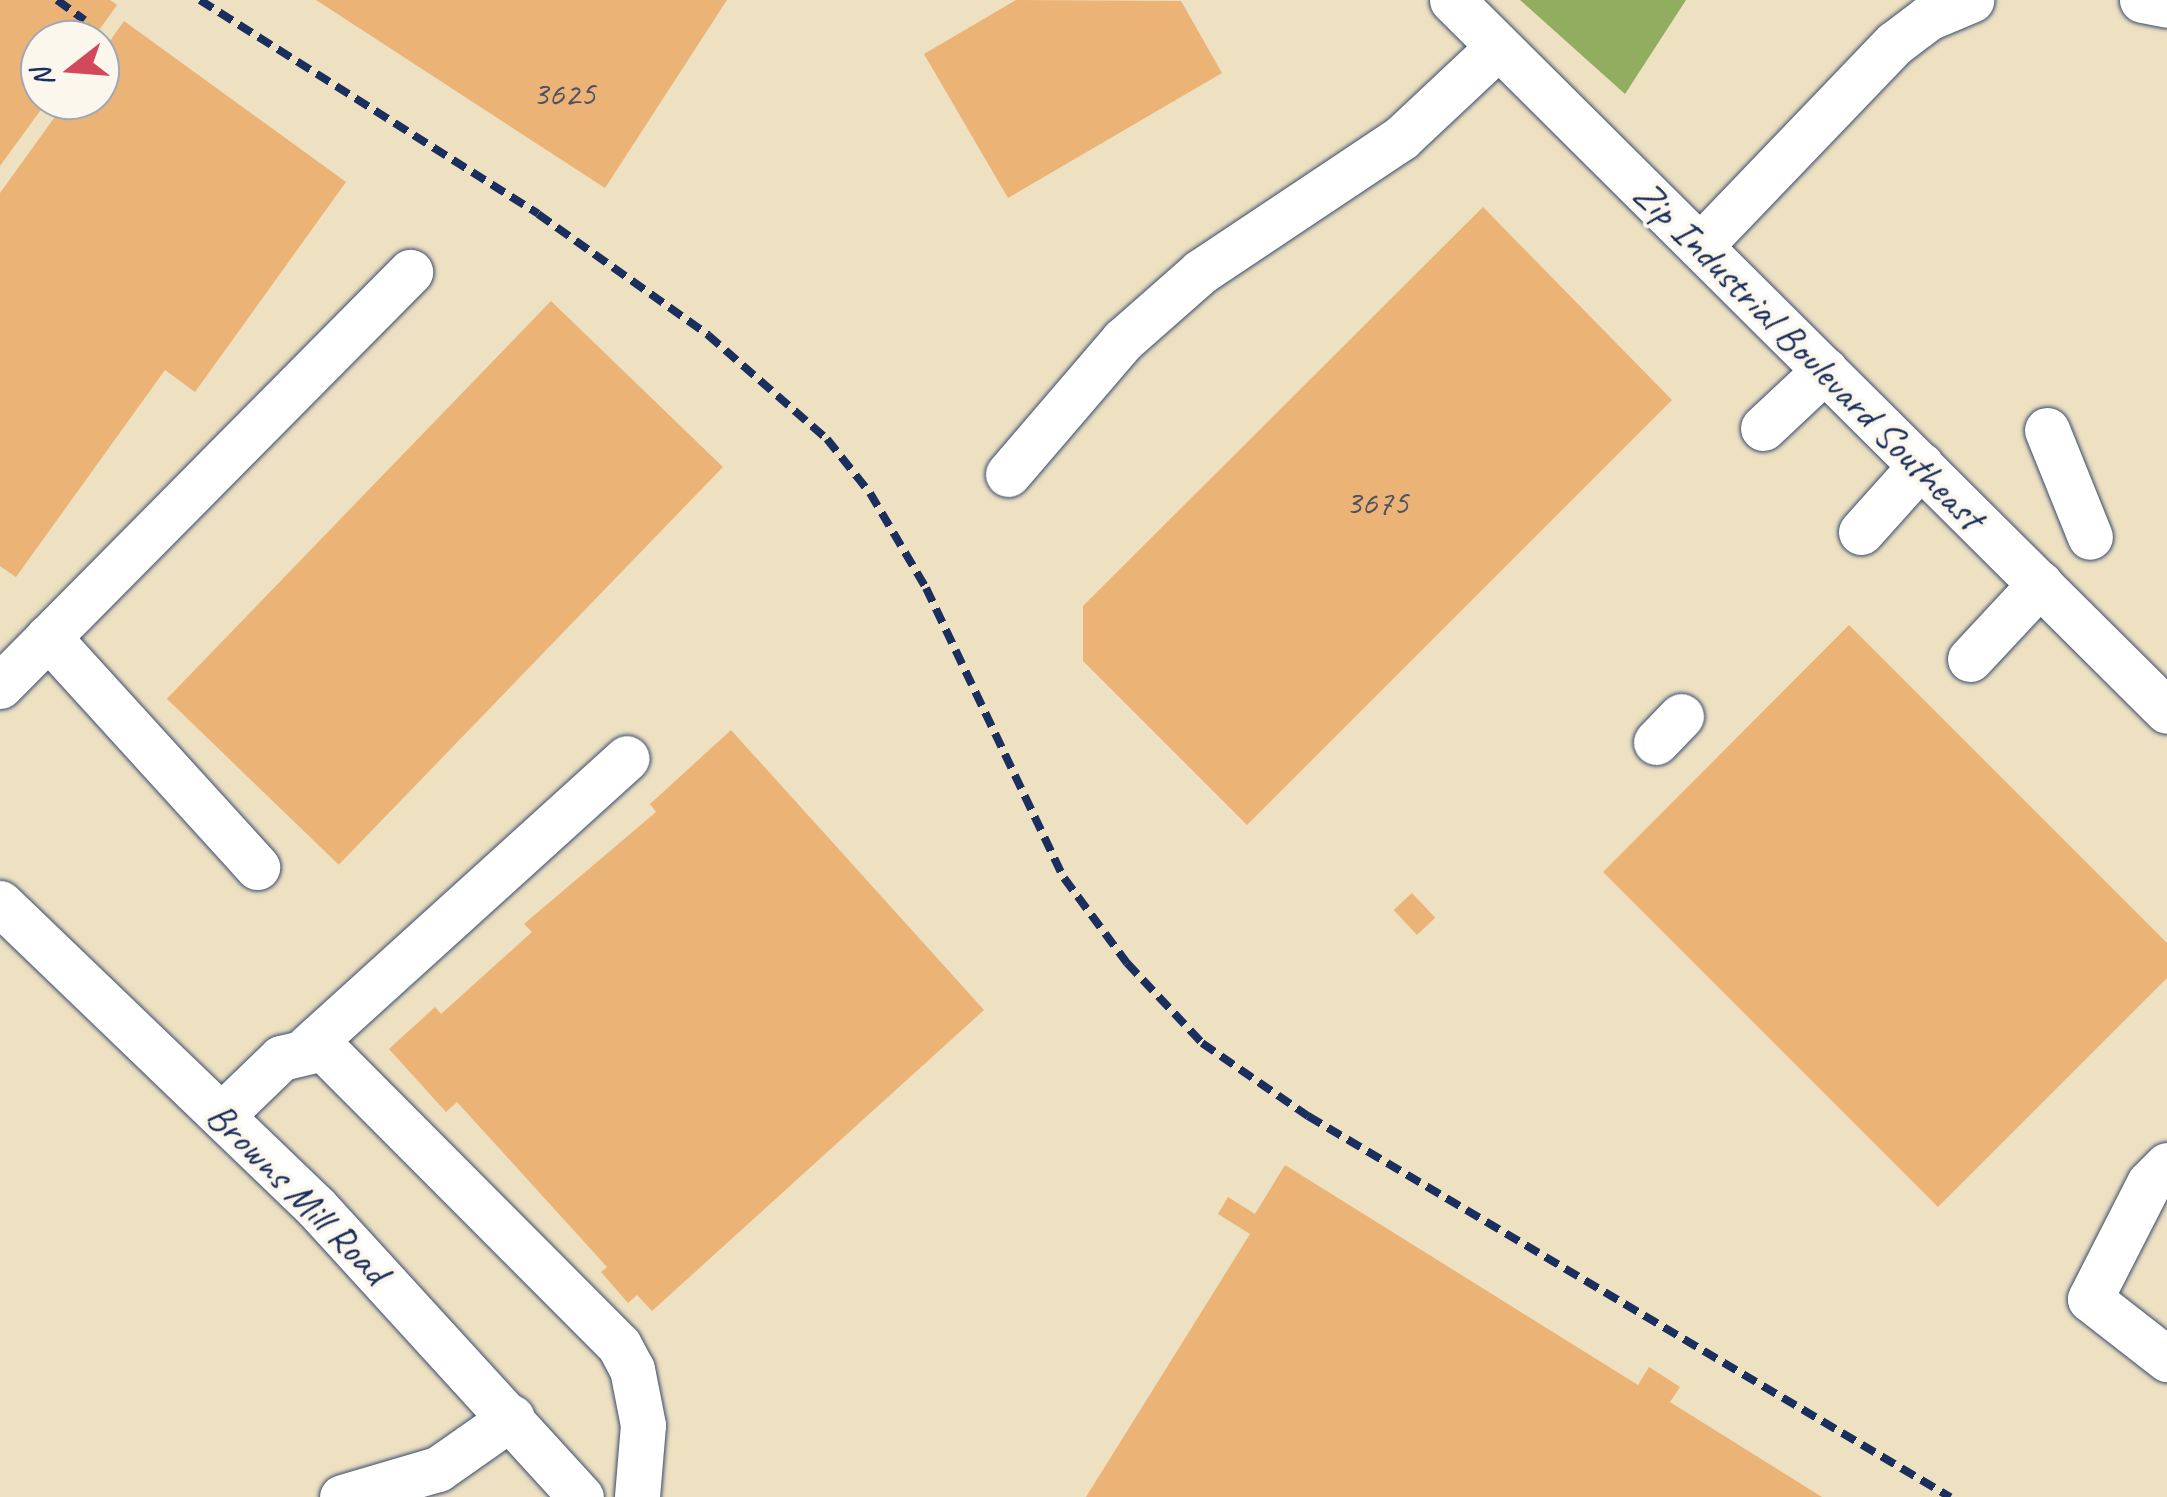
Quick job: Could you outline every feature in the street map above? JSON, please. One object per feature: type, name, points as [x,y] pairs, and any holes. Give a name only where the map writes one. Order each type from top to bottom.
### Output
[{"type":"street","name":"Zip Industrial Boulevard Southeast","points":[[1452,0],[2167,711]]},
{"type":"street","points":[[1700,246],[1895,43],[1928,18],[1972,0]]},
{"type":"street","points":[[2142,0],[2167,5]]},
{"type":"street","points":[[1008,474],[1123,340],[1200,272],[1401,138],[1498,47]]},
{"type":"street","points":[[0,684],[410,272]]},
{"type":"street","points":[[1763,428],[1825,370]]},
{"type":"street","points":[[2047,430],[2090,537]]},
{"type":"street","points":[[1862,532],[1921,465]]},
{"type":"street","points":[[1970,659],[2040,584]]},
{"type":"street","points":[[48,637],[257,867]]},
{"type":"street","points":[[222,1114],[281,1058],[308,1047],[627,758]]},
{"type":"street","name":"Browns Mill Road","points":[[0,903],[222,1114],[512,1418],[581,1497]]},
{"type":"street","points":[[308,1047],[323,1048],[619,1345],[632,1368],[643,1425],[638,1497]]},
{"type":"street","points":[[2167,1165],[2149,1183],[2090,1299],[2167,1359]]},
{"type":"street","points":[[342,1497],[438,1470],[512,1418]]},
{"type":"green space","points":[[1520,0],[1686,0],[1625,94]]},
{"type":"building","points":[[0,0],[110,0],[117,5],[106,20],[20,20],[20,120],[33,120],[0,166]]},
{"type":"building","points":[[316,0],[727,0],[605,188]]},
{"type":"building","points":[[1016,0],[1181,1],[1222,73],[1008,198],[924,54]]},
{"type":"building","points":[[124,21],[346,182],[195,392],[165,370],[16,577],[0,566],[0,193],[53,120],[120,120],[120,27]]},
{"type":"building","points":[[1483,207],[1672,400],[1247,825],[1083,661],[1083,606]]},
{"type":"building","points":[[551,301],[723,467],[339,865],[167,699]]},
{"type":"building","points":[[1849,625],[2167,943],[2167,978],[1938,1207],[1603,872]]},
{"type":"building","points":[[731,730],[984,1010],[652,1311],[637,1295],[628,1303],[601,1272],[607,1267],[457,1102],[446,1112],[389,1049],[435,1007],[441,1014],[532,932],[524,924],[656,812],[650,804]]},
{"type":"building","points":[[1412,893],[1435,918],[1417,935],[1394,910]]},
{"type":"building","points":[[1285,1165],[1638,1385],[1649,1367],[1680,1387],[1670,1402],[1822,1497],[1086,1497],[1250,1234],[1218,1214],[1228,1197],[1255,1214]]},
{"type":"railway","points":[[57,0],[85,20]]},
{"type":"railway","points":[[200,0],[538,214],[708,335],[827,439],[870,493],[926,588],[1064,878],[1127,963],[1202,1043],[1308,1116],[1950,1497]]}]
